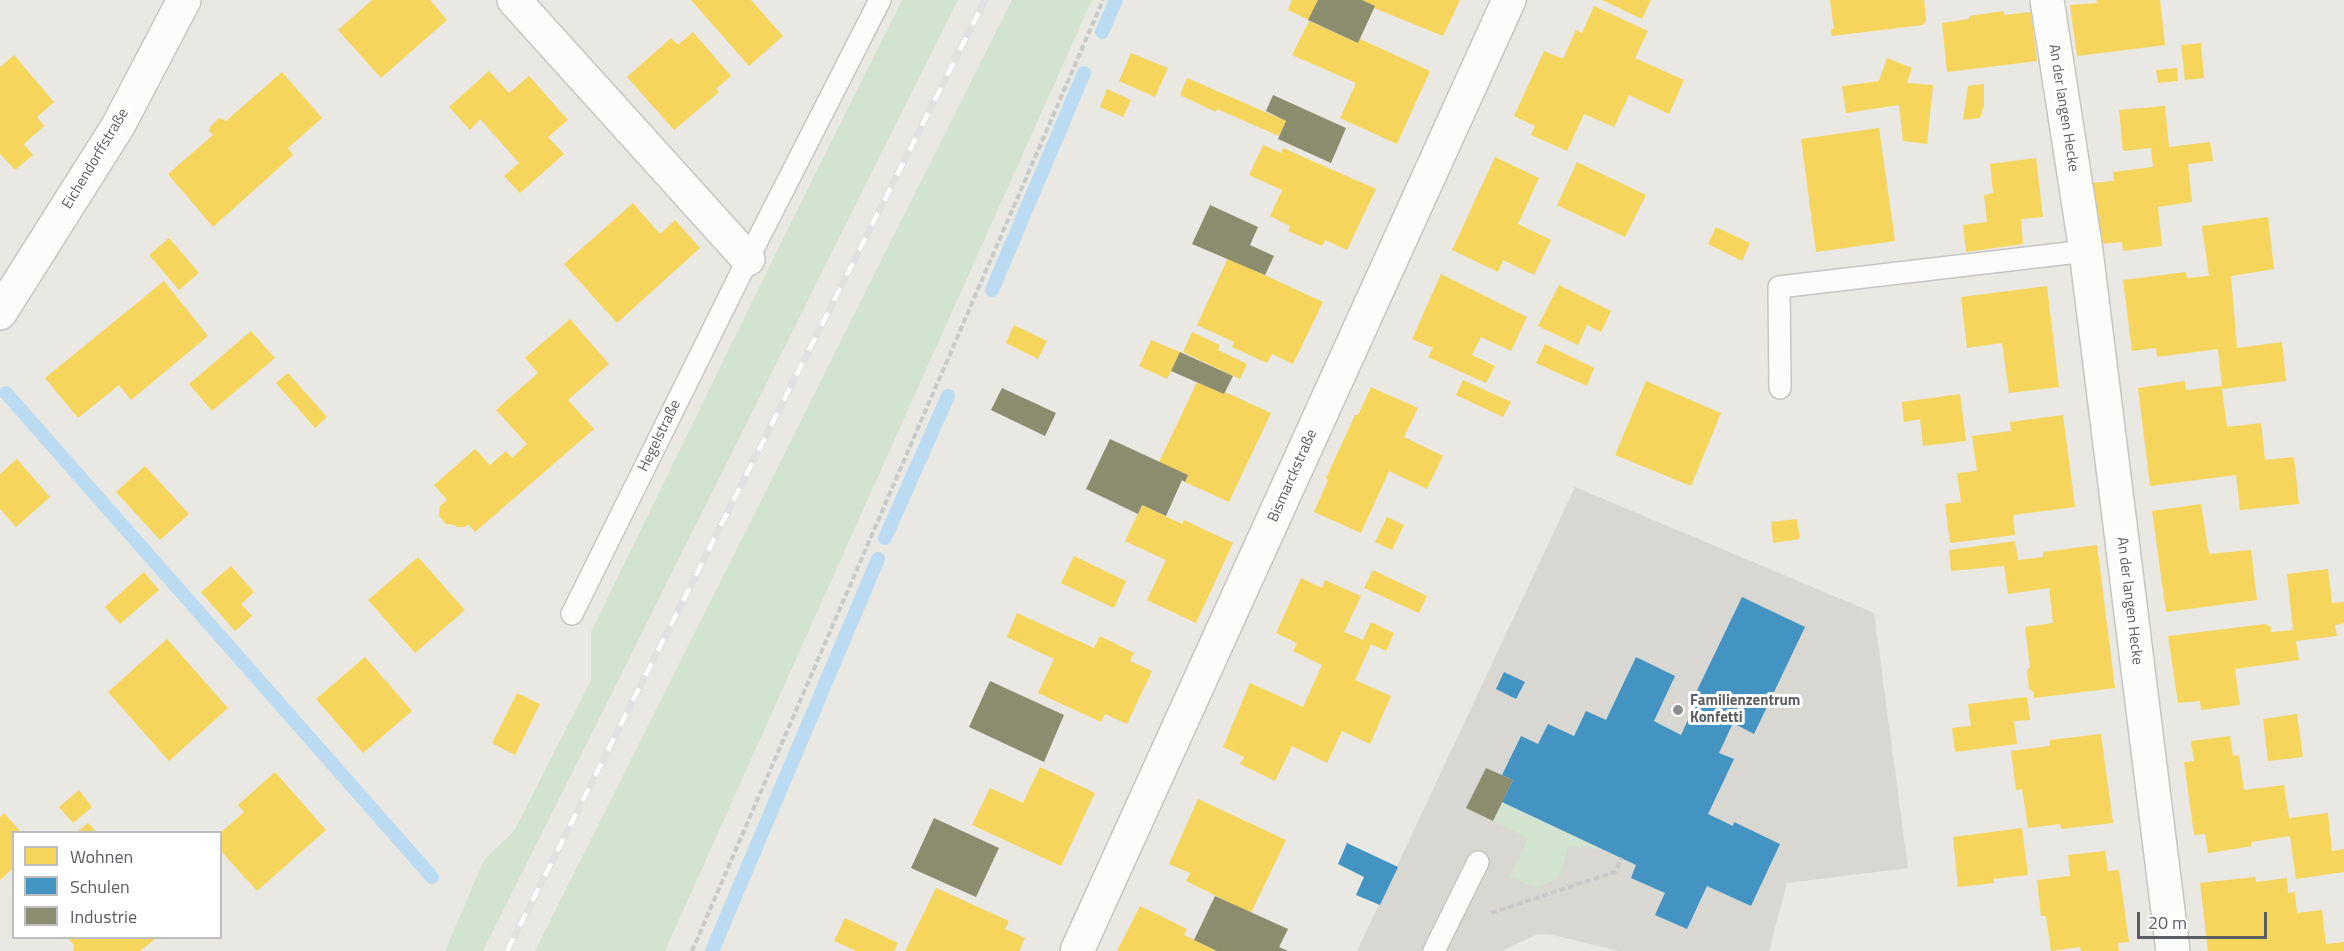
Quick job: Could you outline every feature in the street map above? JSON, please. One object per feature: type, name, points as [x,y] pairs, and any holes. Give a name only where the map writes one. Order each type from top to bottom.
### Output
[{"type":"street","name":"Eichendorffstraße","points":[[0,312],[118,126],[184,0]]},
{"type":"street","points":[[514,0],[748,259]]},
{"type":"street","name":"Bismarckstraße","points":[[1077,951],[1509,0]]},
{"type":"street","name":"An der langen Hecke","points":[[2047,0],[2086,251],[2173,951]]},
{"type":"lane","name":"Hegelstraße","points":[[572,614],[748,259],[880,0]]},
{"type":"lane","points":[[1780,388],[1779,287],[2086,251]]},
{"type":"lane","points":[[1434,951],[1478,862]]},
{"type":"path","points":[[692,951],[1103,0]]},
{"type":"path","points":[[1445,929],[1615,872],[1622,858]]},
{"type":"shaded area","name":"Familienzentrum Konfetti","points":[[1575,487],[1874,613],[1908,868],[1787,883],[1769,951],[1618,951],[1553,935],[1538,934],[1502,951],[1357,951]]},
{"type":"green space","points":[[902,0],[958,0],[483,951],[445,951],[484,860],[514,831],[591,680],[591,632]]},
{"type":"green space","points":[[1012,0],[1092,0],[665,951],[535,951]]},
{"type":"green space","points":[[1502,802],[1604,850],[1569,845],[1559,878],[1536,888],[1510,877],[1528,838],[1493,821]]},
{"type":"building: Wohnen","points":[[372,0],[430,0],[447,20],[381,78],[338,30]]},
{"type":"building: Wohnen","points":[[691,0],[751,0],[783,36],[749,66]]},
{"type":"building: Wohnen","points":[[1292,0],[1318,0],[1309,20],[1288,10]]},
{"type":"building: Wohnen","points":[[1362,0],[1460,0],[1443,36],[1374,8]]},
{"type":"building: Wohnen","points":[[1602,0],[1651,0],[1642,19]]},
{"type":"building: Wohnen","points":[[1830,0],[1924,0],[1926,21],[1923,25],[1832,36],[1831,29],[1834,29]]},
{"type":"building: Wohnen","points":[[2096,0],[2160,0],[2165,45],[2077,56],[2070,5],[2097,3]]},
{"type":"building: Wohnen","points":[[1594,6],[1648,31],[1635,58],[1684,80],[1669,114],[1629,95],[1614,127],[1584,114],[1567,151],[1531,135],[1535,126],[1514,116],[1544,51],[1563,59],[1576,30],[1582,33]]},
{"type":"building: Wohnen","points":[[2004,11],[2004,15],[2031,12],[2037,61],[1947,72],[1942,23]]},
{"type":"building: Wohnen","points":[[1309,21],[1358,43],[1360,39],[1430,71],[1397,144],[1340,118],[1356,83],[1292,55]]},
{"type":"building: Wohnen","points":[[693,32],[731,76],[716,89],[719,92],[674,130],[627,77],[671,38],[678,45]]},
{"type":"building: Wohnen","points":[[2201,43],[2204,78],[2185,80],[2181,45]]},
{"type":"building: Wohnen","points":[[1131,53],[1168,68],[1155,97],[1119,81]]},
{"type":"building: Wohnen","points":[[14,55],[54,102],[37,117],[44,126],[24,144],[33,155],[15,170],[0,154],[0,67]]},
{"type":"building: Wohnen","points":[[1887,58],[1912,68],[1907,83],[1933,85],[1927,144],[1903,141],[1899,105],[1846,113],[1842,86],[1879,81]]},
{"type":"building: Wohnen","points":[[2177,68],[2178,81],[2158,83],[2156,70]]},
{"type":"building: Wohnen","points":[[489,71],[509,93],[529,76],[568,120],[548,137],[564,154],[520,193],[504,176],[519,163],[480,119],[470,130],[449,107]]},
{"type":"building: Wohnen","points":[[282,72],[322,118],[288,148],[293,155],[213,227],[168,174],[213,135],[209,131],[210,127],[219,118],[226,121]]},
{"type":"building: Wohnen","points":[[1187,78],[1286,121],[1279,136],[1217,109],[1216,112],[1180,95]]},
{"type":"building: Wohnen","points":[[1984,84],[1984,105],[1980,118],[1963,120],[1968,86]]},
{"type":"building: Wohnen","points":[[1107,89],[1131,100],[1123,117],[1100,107]]},
{"type":"building: Wohnen","points":[[2165,106],[2169,147],[2210,142],[2213,161],[2188,164],[2192,202],[2158,207],[2162,246],[2123,251],[2122,242],[2101,244],[2091,183],[2114,181],[2113,172],[2153,167],[2151,148],[2123,151],[2119,110]]},
{"type":"building: Wohnen","points":[[1879,128],[1895,241],[1816,252],[1801,139]]},
{"type":"building: Wohnen","points":[[1263,145],[1281,153],[1283,148],[1376,189],[1347,250],[1325,240],[1322,246],[1288,231],[1290,226],[1270,216],[1282,190],[1249,175]]},
{"type":"building: Wohnen","points":[[1495,157],[1539,178],[1518,224],[1551,240],[1534,275],[1503,260],[1498,272],[1452,250]]},
{"type":"building: Wohnen","points":[[2036,158],[2043,217],[2021,219],[2023,244],[1966,252],[1963,225],[1987,222],[1984,195],[1993,193],[1990,164]]},
{"type":"building: Wohnen","points":[[1577,162],[1646,195],[1625,237],[1557,205]]},
{"type":"building: Wohnen","points":[[633,203],[660,234],[675,220],[700,248],[617,323],[564,264]]},
{"type":"building: Wohnen","points":[[2268,217],[2274,269],[2231,276],[2237,348],[2282,342],[2286,381],[2222,389],[2227,427],[2261,423],[2265,460],[2294,457],[2299,504],[2240,510],[2236,475],[2150,486],[2138,388],[2185,381],[2186,390],[2222,386],[2218,349],[2157,357],[2156,348],[2132,351],[2123,280],[2186,272],[2187,278],[2209,276],[2202,226]]},
{"type":"building: Wohnen","points":[[1716,227],[1750,243],[1742,261],[1708,244]]},
{"type":"building: Wohnen","points":[[169,238],[199,273],[179,290],[149,255]]},
{"type":"building: Wohnen","points":[[1228,258],[1323,302],[1293,364],[1272,354],[1267,363],[1232,347],[1234,342],[1197,325]]},
{"type":"building: Wohnen","points":[[1441,274],[1527,317],[1511,351],[1481,337],[1472,355],[1495,366],[1486,383],[1428,357],[1433,348],[1412,339]]},
{"type":"building: Wohnen","points":[[164,281],[208,336],[131,400],[119,385],[78,418],[45,378]]},
{"type":"building: Wohnen","points":[[1559,285],[1611,311],[1601,332],[1587,325],[1578,345],[1538,326]]},
{"type":"building: Wohnen","points":[[2047,286],[2059,387],[2009,393],[2002,343],[1967,348],[1961,297]]},
{"type":"building: Wohnen","points":[[570,319],[609,364],[568,400],[594,429],[475,532],[468,524],[465,527],[457,527],[446,524],[439,516],[440,506],[447,500],[434,485],[475,449],[490,465],[506,451],[512,458],[527,444],[496,410],[538,373],[525,358]]},
{"type":"building: Wohnen","points":[[1014,325],[1047,341],[1038,359],[1006,343]]},
{"type":"building: Wohnen","points":[[251,331],[275,358],[212,411],[189,384]]},
{"type":"building: Wohnen","points":[[1192,332],[1220,345],[1218,350],[1247,364],[1240,379],[1183,352]]},
{"type":"building: Wohnen","points":[[1151,340],[1180,352],[1167,379],[1139,366]]},
{"type":"building: Wohnen","points":[[1545,344],[1594,368],[1587,386],[1536,363]]},
{"type":"building: Wohnen","points":[[288,373],[327,417],[315,428],[276,383]]},
{"type":"building: Wohnen","points":[[1463,380],[1511,402],[1503,417],[1456,395]]},
{"type":"building: Wohnen","points":[[1646,381],[1721,413],[1691,486],[1615,455]]},
{"type":"building: Wohnen","points":[[1197,382],[1271,413],[1229,502],[1185,482],[1188,475],[1159,462]]},
{"type":"building: Wohnen","points":[[1371,387],[1418,408],[1404,437],[1443,456],[1427,489],[1389,471],[1361,533],[1314,512],[1328,480],[1326,478],[1355,415],[1358,415]]},
{"type":"building: Wohnen","points":[[1960,394],[1966,441],[1923,446],[1920,419],[1904,422],[1902,402]]},
{"type":"building: Wohnen","points":[[2063,415],[2075,507],[2013,515],[2015,535],[1950,543],[1945,504],[1961,502],[1957,473],[1977,471],[1972,436],[2011,431],[2010,422]]},
{"type":"building: Wohnen","points":[[17,459],[50,497],[16,527],[0,509],[0,474]]},
{"type":"building: Wohnen","points":[[145,466],[189,514],[160,540],[116,492]]},
{"type":"building: Wohnen","points":[[2201,504],[2209,554],[2251,550],[2257,600],[2166,612],[2152,511]]},
{"type":"building: Wohnen","points":[[1142,505],[1182,524],[1184,520],[1233,543],[1196,623],[1147,600],[1166,560],[1125,541]]},
{"type":"building: Wohnen","points":[[1387,517],[1404,525],[1392,550],[1375,542]]},
{"type":"building: Wohnen","points":[[1797,519],[1800,539],[1773,543],[1771,522]]},
{"type":"building: Wohnen","points":[[2015,541],[2018,560],[2043,557],[2043,552],[2097,545],[2115,688],[2034,698],[2034,692],[2029,689],[2027,670],[2030,667],[2025,627],[2053,623],[2049,588],[2008,594],[2004,566],[1951,571],[1949,550]]},
{"type":"building: Wohnen","points":[[1074,556],[1126,581],[1114,608],[1061,583]]},
{"type":"building: Wohnen","points":[[418,557],[465,610],[415,653],[368,600]]},
{"type":"building: Wohnen","points":[[231,566],[254,592],[241,604],[252,616],[235,631],[201,592]]},
{"type":"building: Wohnen","points":[[2328,569],[2332,603],[2344,602],[2344,623],[2335,625],[2337,636],[2296,641],[2299,660],[2235,669],[2240,705],[2201,710],[2200,701],[2178,703],[2168,636],[2265,624],[2271,627],[2271,632],[2293,630],[2287,574]]},
{"type":"building: Wohnen","points":[[1373,570],[1427,596],[1419,613],[1364,588]]},
{"type":"building: Wohnen","points":[[144,572],[159,590],[120,624],[105,607]]},
{"type":"building: Wohnen","points":[[1301,578],[1322,588],[1325,580],[1361,596],[1344,632],[1363,640],[1371,622],[1394,633],[1386,651],[1371,644],[1355,680],[1391,696],[1370,744],[1342,731],[1327,763],[1292,746],[1275,781],[1240,764],[1244,757],[1223,747],[1250,683],[1303,707],[1322,665],[1293,651],[1297,643],[1276,633]]},
{"type":"building: Wohnen","points":[[1017,613],[1094,648],[1100,636],[1134,653],[1130,661],[1152,671],[1127,724],[1105,714],[1101,722],[1038,693],[1054,659],[1007,637]]},
{"type":"building: Wohnen","points":[[167,639],[228,708],[169,761],[108,692]]},
{"type":"building: Wohnen","points":[[365,657],[412,711],[363,753],[316,699]]},
{"type":"building: Wohnen","points":[[517,693],[540,704],[515,755],[492,743]]},
{"type":"building: Wohnen","points":[[2027,697],[2030,720],[2014,721],[2017,744],[1955,752],[1952,728],[1971,726],[1968,704]]},
{"type":"building: Wohnen","points":[[2297,714],[2303,757],[2268,761],[2263,719]]},
{"type":"building: Wohnen","points":[[2101,734],[2113,823],[2061,829],[2060,824],[2028,828],[2022,789],[2016,790],[2011,751],[2050,746],[2050,740]]},
{"type":"building: Wohnen","points":[[2230,736],[2233,756],[2239,755],[2244,790],[2284,785],[2289,818],[2328,813],[2332,851],[2344,849],[2344,872],[2296,879],[2290,836],[2251,842],[2252,846],[2208,853],[2205,834],[2194,835],[2184,762],[2194,761],[2191,741]]},
{"type":"building: Wohnen","points":[[1040,767],[1095,793],[1061,866],[972,825],[990,788],[1023,803]]},
{"type":"building: Wohnen","points":[[275,772],[326,830],[257,891],[222,852],[222,831],[244,812],[238,805]]},
{"type":"building: Wohnen","points":[[79,790],[92,807],[73,823],[59,807]]},
{"type":"building: Wohnen","points":[[1198,799],[1286,840],[1251,913],[1186,881],[1190,873],[1169,864]]},
{"type":"building: Wohnen","points":[[4,813],[20,831],[12,831],[12,869],[0,880],[0,817]]},
{"type":"building: Wohnen","points":[[88,823],[95,831],[78,831]]},
{"type":"building: Wohnen","points":[[2022,828],[2028,875],[1993,879],[1994,883],[1958,887],[1953,837]]},
{"type":"building: Wohnen","points":[[2105,851],[2108,871],[2119,870],[2129,942],[2118,943],[2119,951],[2081,951],[2080,947],[2051,951],[2046,916],[2041,916],[2037,880],[2070,876],[2068,855]]},
{"type":"building: Wohnen","points":[[2255,877],[2256,882],[2287,878],[2288,893],[2295,892],[2297,913],[2322,910],[2326,944],[2344,942],[2344,951],[2208,951],[2200,883]]},
{"type":"building: Wohnen","points":[[936,888],[1009,921],[1005,929],[1025,938],[1019,951],[905,951]]},
{"type":"building: Wohnen","points":[[1140,906],[1187,929],[1184,935],[1217,951],[1117,951]]},
{"type":"building: Wohnen","points":[[845,918],[898,943],[894,951],[856,951],[834,941]]},
{"type":"building: Wohnen","points":[[69,939],[155,939],[140,951],[73,951],[74,945]]},
{"type":"building: Schulen","points":[[1742,597],[1805,627],[1754,734],[1733,723],[1719,753],[1734,759],[1708,814],[1733,826],[1734,822],[1780,844],[1751,906],[1707,886],[1687,929],[1655,915],[1665,893],[1631,878],[1636,865],[1502,802],[1513,780],[1502,775],[1521,736],[1538,744],[1548,724],[1574,736],[1586,711],[1606,720],[1636,657],[1675,676],[1654,721],[1681,735],[1694,707],[1690,705]]},
{"type":"building: Schulen","points":[[1504,672],[1525,682],[1516,699],[1496,689]]},
{"type":"building: Schulen","points":[[1347,843],[1398,867],[1380,905],[1356,895],[1364,877],[1338,864]]},
{"type":"building: Industrie","points":[[1318,0],[1362,0],[1375,6],[1358,43],[1308,20]]},
{"type":"building: Industrie","points":[[1273,95],[1346,128],[1331,163],[1278,139],[1286,121],[1266,111]]},
{"type":"building: Industrie","points":[[1210,205],[1258,227],[1250,245],[1274,256],[1265,275],[1192,244]]},
{"type":"building: Industrie","points":[[1180,352],[1233,376],[1224,394],[1171,371]]},
{"type":"building: Industrie","points":[[1002,388],[1056,413],[1045,436],[991,410]]},
{"type":"building: Industrie","points":[[1110,439],[1188,475],[1185,482],[1182,480],[1166,516],[1142,505],[1138,514],[1086,489]]},
{"type":"building: Industrie","points":[[990,681],[1064,715],[1044,762],[969,727]]},
{"type":"building: Industrie","points":[[1486,768],[1513,780],[1493,821],[1466,808]]},
{"type":"building: Industrie","points":[[934,818],[999,848],[976,897],[911,868]]},
{"type":"building: Industrie","points":[[1215,896],[1288,929],[1279,947],[1288,951],[1217,951],[1194,940]]},
{"type":"waterway","points":[[1102,32],[1116,0]]},
{"type":"waterway","points":[[992,290],[1084,73]]},
{"type":"waterway","points":[[6,393],[432,877]]},
{"type":"waterway","points":[[885,538],[948,396]]},
{"type":"waterway","points":[[712,951],[878,559]]},
{"type":"railway","points":[[507,951],[985,0]]},
{"type":"place","name":"Familienzentrum Konfetti","points":[[1678,710]]}]
